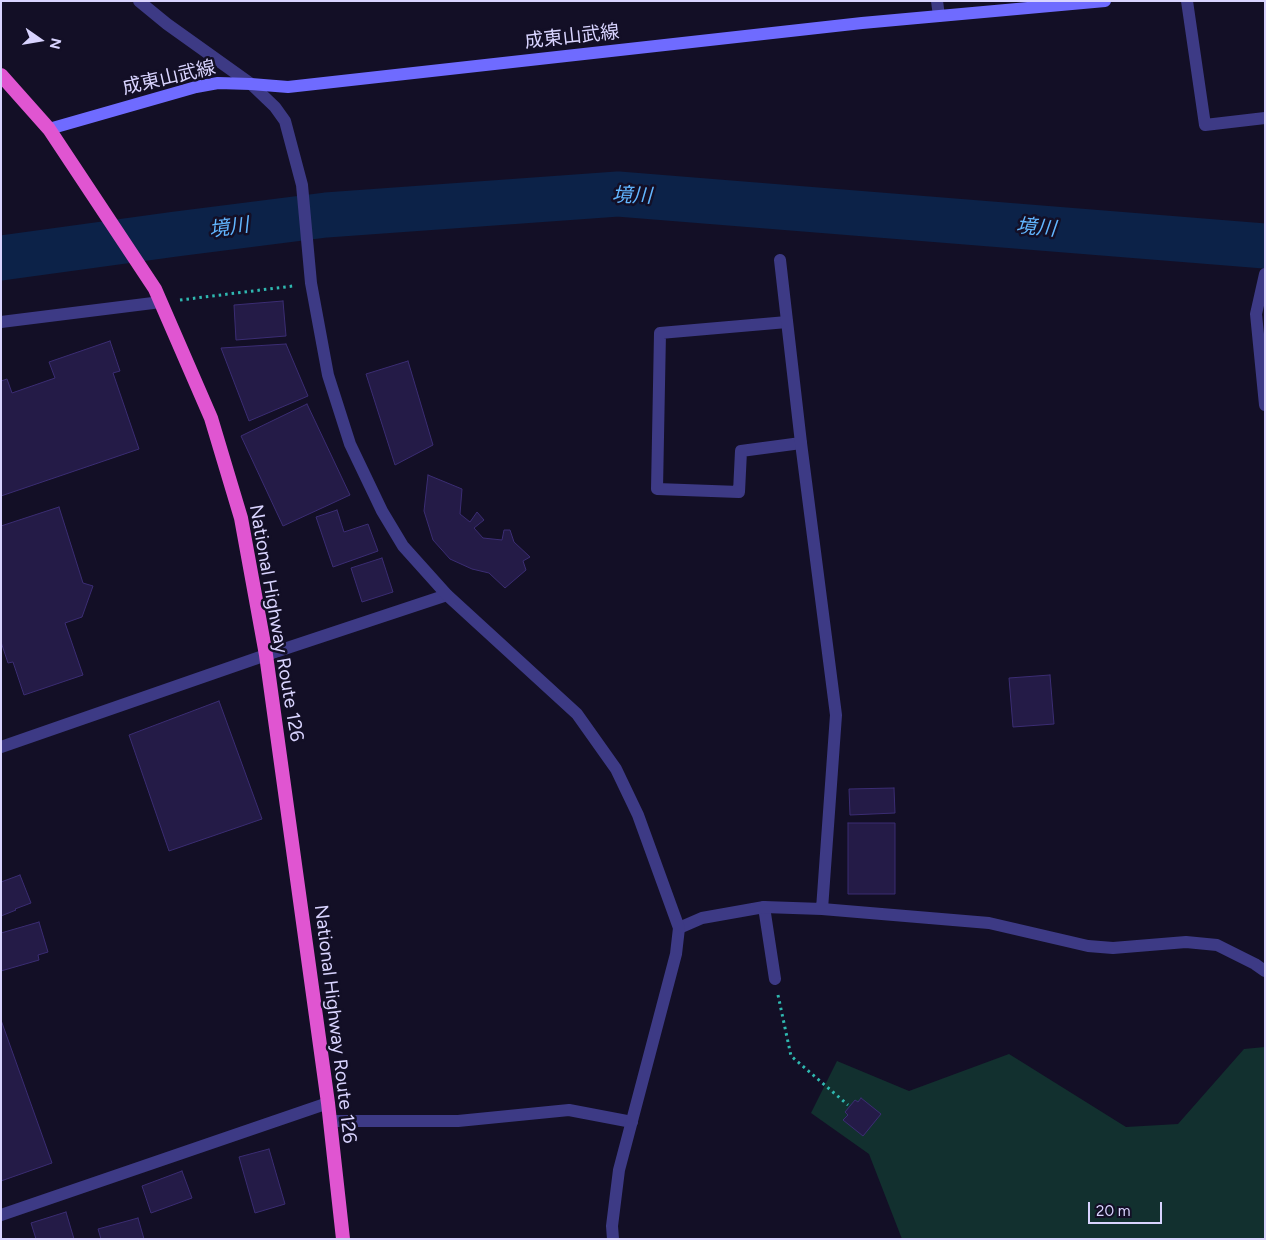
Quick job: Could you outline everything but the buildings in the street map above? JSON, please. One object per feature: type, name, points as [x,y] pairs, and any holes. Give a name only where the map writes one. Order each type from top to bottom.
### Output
[{"type":"highway","name":"National Highway Route 126","points":[[1,75],[49,129],[155,289],[211,418],[242,518],[266,655],[328,1103],[343,1239]]},
{"type":"main road","name":"成東山武線","points":[[49,129],[196,87],[218,83],[288,87],[939,16],[1008,6],[1105,1]]},
{"type":"street","points":[[139,1],[251,84],[275,107],[285,122],[302,185],[311,284],[328,375],[350,444],[382,511],[403,546],[447,595],[577,714],[616,769],[638,815],[679,928],[676,954],[619,1170],[612,1226],[613,1239]]},
{"type":"street","points":[[937,1],[939,16]]},
{"type":"street","points":[[1187,1],[1205,125],[1265,118]]},
{"type":"street","points":[[780,260],[836,715],[822,909]]},
{"type":"street","points":[[1265,274],[1256,314],[1265,405]]},
{"type":"street","points":[[1,322],[161,302]]},
{"type":"street","points":[[787,322],[660,333],[657,489],[739,492],[741,451],[801,442]]},
{"type":"street","points":[[1,747],[266,655],[447,595]]},
{"type":"street","points":[[679,928],[702,918],[764,907],[822,909],[989,923],[1088,946],[1113,948],[1186,942],[1218,945],[1265,971]]},
{"type":"street","points":[[764,907],[775,979]]},
{"type":"street","points":[[1,1215],[328,1103]]},
{"type":"street","points":[[329,1121],[458,1121],[570,1110],[632,1122]]},
{"type":"path","points":[[161,302],[311,284]]},
{"type":"path","points":[[775,979],[791,1056],[848,1105]]},
{"type":"green space","points":[[1265,1047],[1265,1239],[902,1239],[869,1154],[811,1113],[837,1061],[909,1091],[1009,1054],[1126,1127],[1178,1124],[1244,1049]]},
{"type":"waterway","name":"境川","points":[[1,258],[326,215],[618,194],[1265,246]]}]
